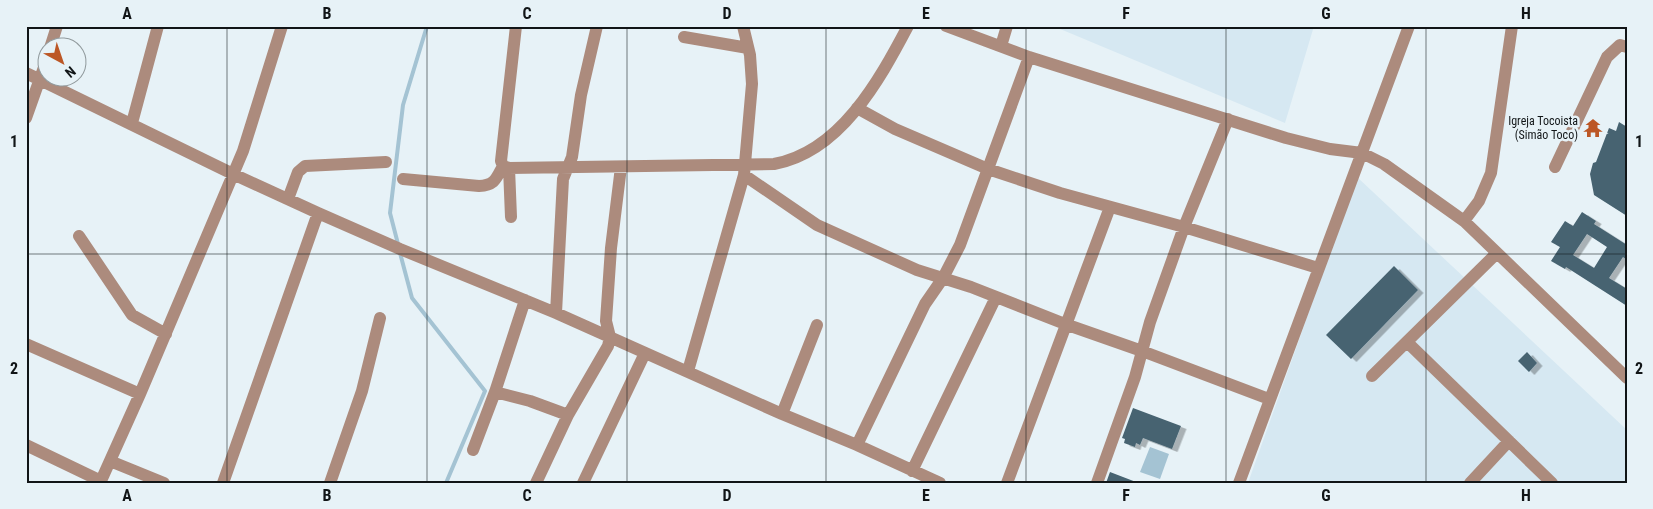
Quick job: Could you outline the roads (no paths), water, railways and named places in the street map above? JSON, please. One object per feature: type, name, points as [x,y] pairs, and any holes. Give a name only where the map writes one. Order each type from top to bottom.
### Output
[{"type":"street","points":[[53,38],[57,26]]},
{"type":"street","points":[[132,123],[158,26]]},
{"type":"street","points":[[26,445],[100,482],[166,334],[248,140],[282,26]]},
{"type":"street","points":[[511,217],[506,167],[500,161],[516,26]]},
{"type":"street","points":[[556,313],[563,179],[572,157],[581,95],[597,26]]},
{"type":"street","points":[[688,371],[744,170],[752,97],[752,70],[743,26]]},
{"type":"street","points":[[402,179],[479,186],[488,185],[506,167],[568,166],[744,170],[798,157],[832,134],[857,108],[885,67],[908,26]]},
{"type":"street","points":[[946,26],[1030,57],[1286,138],[1330,149],[1362,154],[1384,164],[1464,221],[1627,378]]},
{"type":"street","points":[[1001,46],[1007,26]]},
{"type":"street","points":[[1239,483],[1409,26]]},
{"type":"street","points":[[1464,221],[1486,188],[1491,173],[1512,26]]},
{"type":"street","points":[[684,37],[748,48]]},
{"type":"street","points":[[1555,167],[1607,57],[1620,45],[1627,47]]},
{"type":"street","points":[[857,444],[925,304],[943,278],[960,245],[1030,57]]},
{"type":"street","points":[[26,73],[38,78]]},
{"type":"street","points":[[26,118],[38,85]]},
{"type":"street","points":[[59,88],[233,174],[318,213],[556,313],[782,414],[857,444],[940,483]]},
{"type":"street","points":[[857,108],[902,132],[988,169],[1110,207],[1184,226],[1318,268]]},
{"type":"street","points":[[1097,483],[1135,377],[1150,322],[1184,226],[1228,119]]},
{"type":"street","points":[[288,199],[298,172],[305,166],[386,162]]},
{"type":"street","points":[[536,483],[568,415],[605,353],[610,337],[606,321],[621,167]]},
{"type":"street","points":[[744,170],[806,218],[830,231],[917,270],[996,297],[1269,399]]},
{"type":"street","points":[[1006,483],[1110,207]]},
{"type":"street","points":[[222,483],[318,213]]},
{"type":"street","points":[[79,236],[132,315],[166,334]]},
{"type":"street","points":[[1372,376],[1497,253]]},
{"type":"street","points":[[912,471],[996,297]]},
{"type":"street","points":[[474,450],[525,300]]},
{"type":"street","points":[[330,483],[362,391],[380,318]]},
{"type":"street","points":[[782,414],[817,325]]},
{"type":"street","points":[[1407,342],[1552,483]]},
{"type":"street","points":[[26,344],[140,394]]},
{"type":"street","points":[[584,483],[645,353]]},
{"type":"street","points":[[495,392],[568,415]]},
{"type":"street","points":[[1470,483],[1508,440]]},
{"type":"street","points":[[110,461],[164,483]]},
{"type":"water","points":[[1150,447],[1169,454],[1160,479],[1140,472]]},
{"type":"waterway","points":[[398,244],[390,213],[403,105],[427,26]]},
{"type":"waterway","points":[[400,253],[412,298],[485,391],[446,483]]},
{"type":"place","name":"Igreja Tocoista (Simão Toco)","points":[[1593,128]]}]
